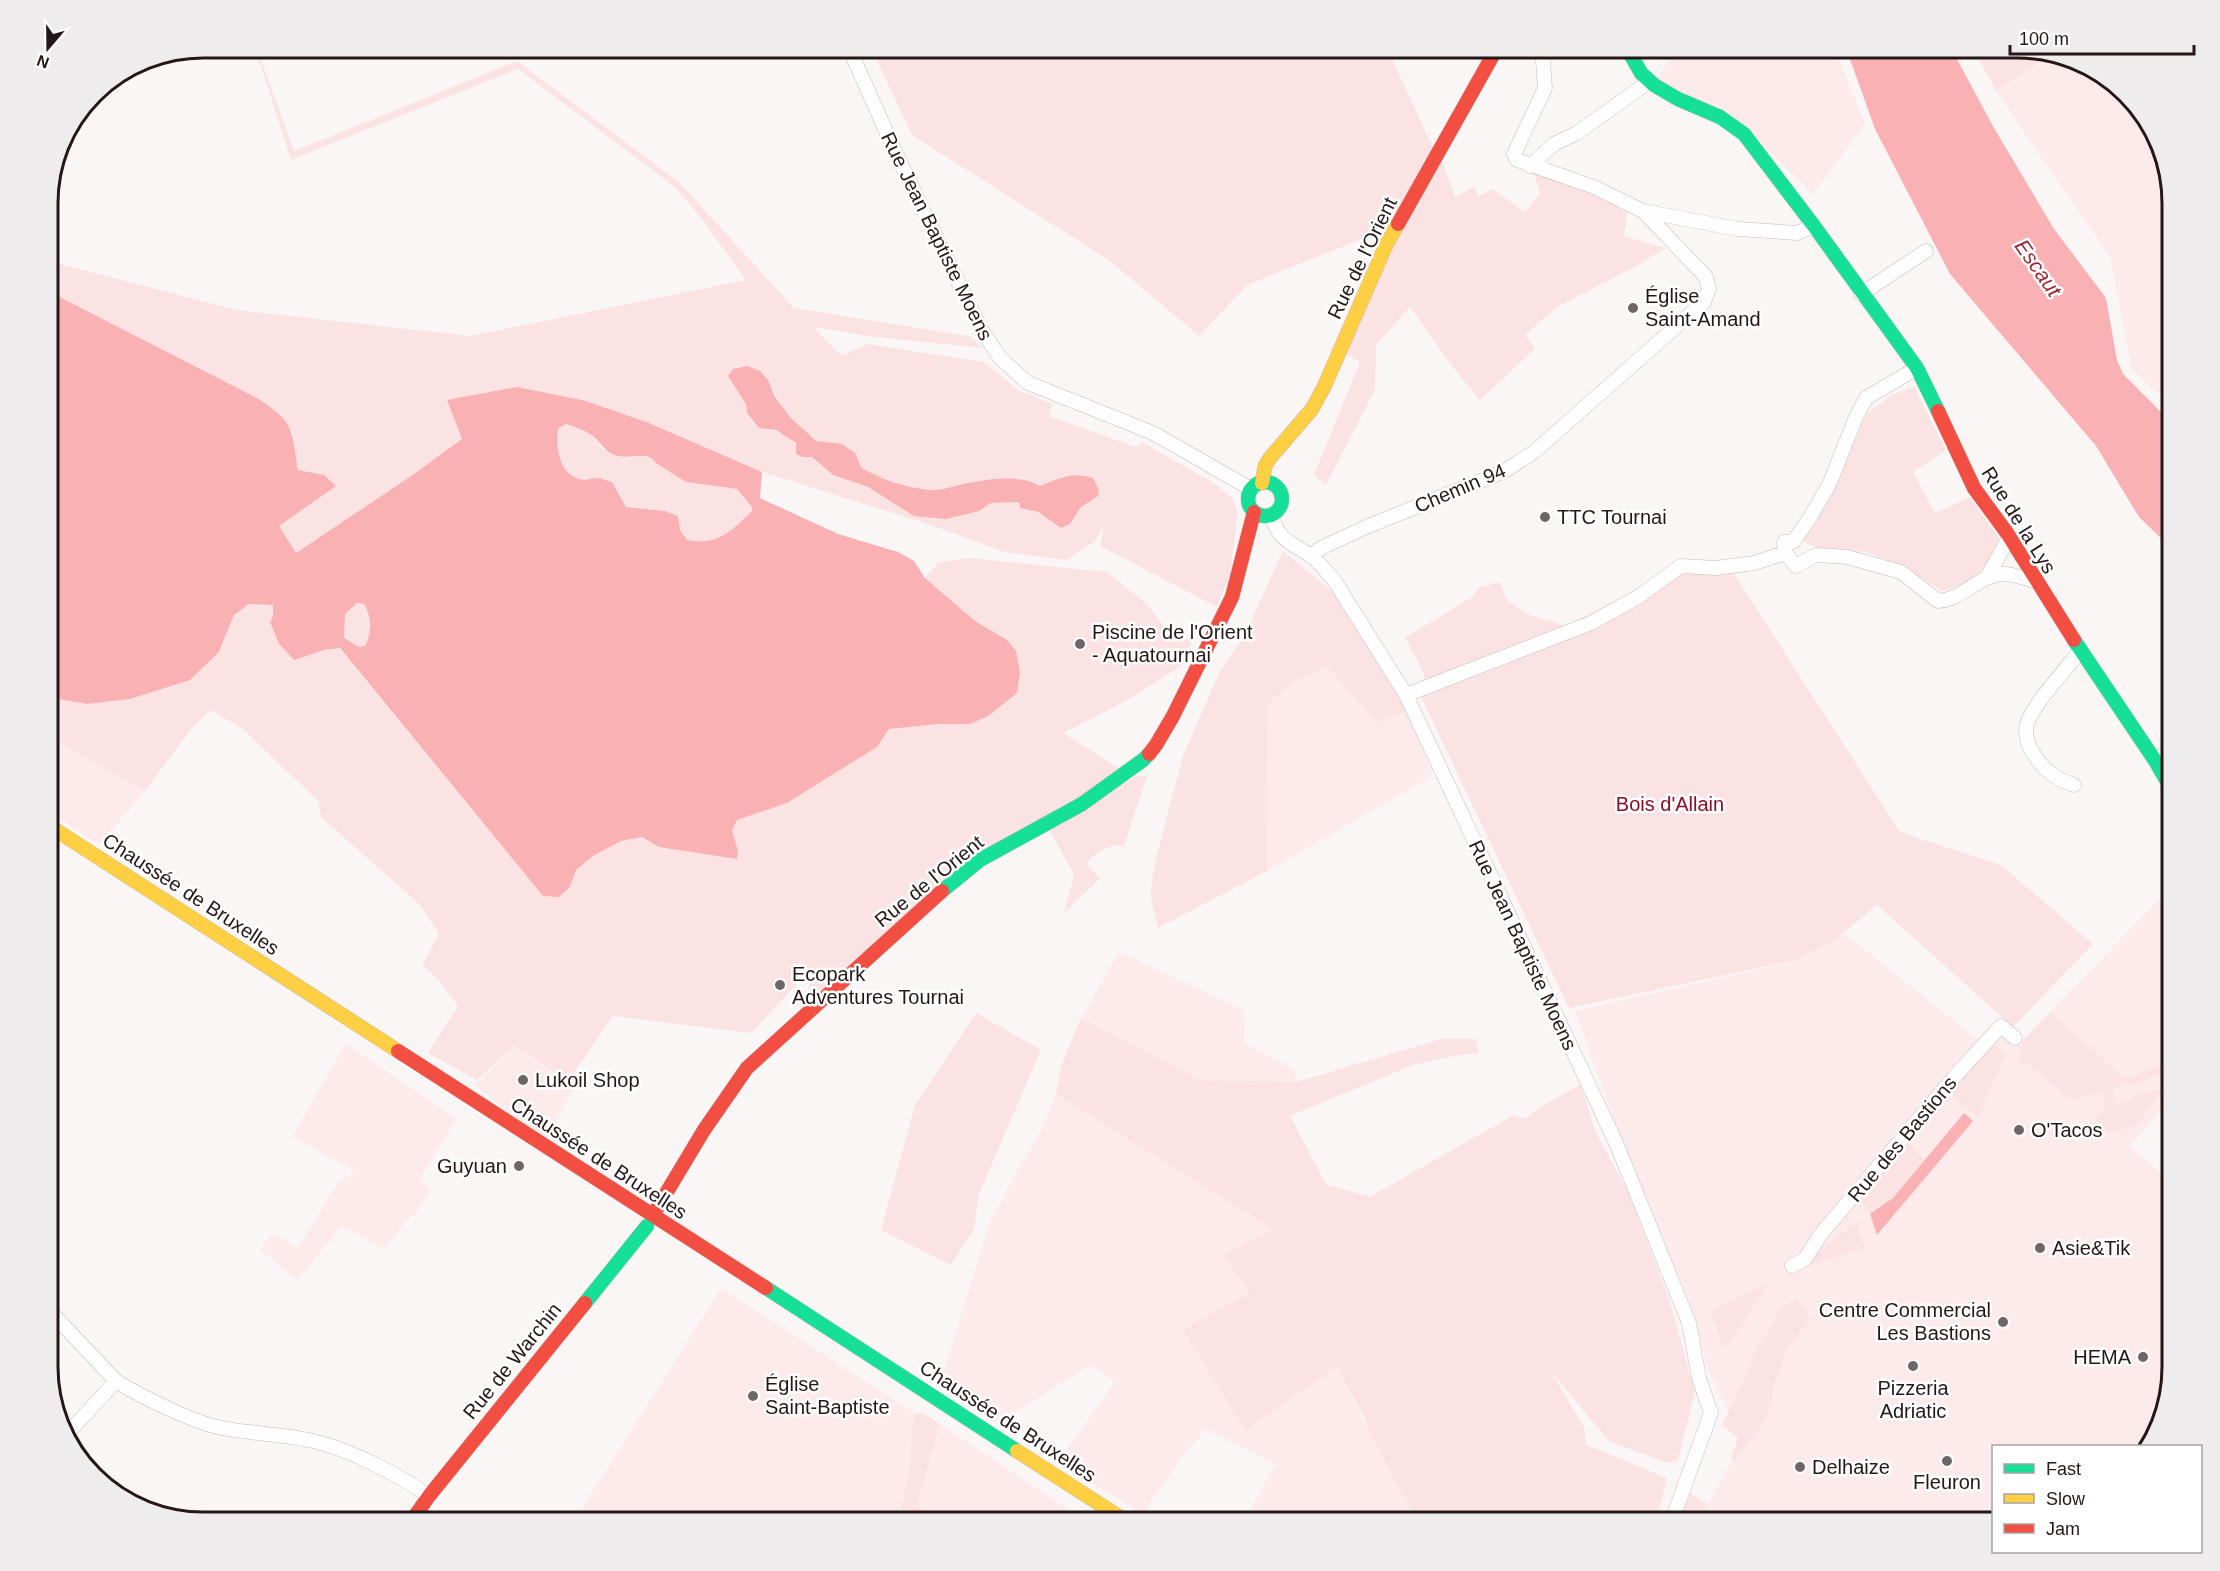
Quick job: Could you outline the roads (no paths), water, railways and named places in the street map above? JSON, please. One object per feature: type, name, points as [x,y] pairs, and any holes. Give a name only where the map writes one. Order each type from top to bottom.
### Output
[{"type":"main road","name":"Rue de l'Orient","points":[[1256,486],[1270,458],[1312,409],[1324,387],[1386,245],[1491,58]]},
{"type":"main road","name":"Rue de la Lys","points":[[1633,58],[1645,77],[1666,92],[1733,123],[1744,134],[1814,226],[1861,294],[1917,368],[1929,390],[1955,452],[1975,489],[2162,772]]},
{"type":"main road","points":[[1270,483],[1280,492],[1280,505],[1271,514],[1263,515],[1254,512],[1248,499],[1256,486],[1270,483]]},
{"type":"main road","name":"Rue de l'Orient","points":[[650,1220],[726,1096],[747,1068],[897,931],[974,865],[1082,804],[1143,760],[1156,745],[1173,716],[1232,597],[1254,512]]},
{"type":"main road","name":"Chaussée de Bruxelles","points":[[59,832],[1089,1512]]},
{"type":"main road","name":"Chaussée de Bruxelles","points":[[59,843],[161,912],[1112,1512]]},
{"type":"main road","name":"Rue de Warchin","points":[[418,1512],[650,1220]]},
{"type":"street","name":"Rue Jean Baptiste Moens","points":[[853,58],[898,158],[981,329],[999,358],[1028,383],[1152,433],[1256,486]]},
{"type":"street","points":[[1543,58],[1545,88],[1514,154],[1517,160],[1594,187],[1643,211],[1738,229],[1797,233],[1814,226]]},
{"type":"street","points":[[1530,166],[1554,144],[1576,133],[1650,81]]},
{"type":"street","name":"Chemin 94","points":[[1310,556],[1323,547],[1366,527],[1505,471],[1534,452],[1704,302],[1709,289],[1706,277],[1643,211]]},
{"type":"street","points":[[1861,294],[1926,251]]},
{"type":"street","points":[[1917,368],[1866,399],[1856,417],[1829,485],[1792,542],[1784,543],[1785,553],[1796,566],[1816,555],[1847,557],[1901,572],[1938,602],[1951,600],[1987,577],[2004,574],[2034,580]]},
{"type":"street","name":"Rue Jean Baptiste Moens","points":[[1271,514],[1280,536],[1320,564],[1334,580],[1406,694],[1617,1145],[1689,1323],[1699,1378],[1711,1413],[1675,1512]]},
{"type":"street","points":[[1987,577],[2009,538]]},
{"type":"street","points":[[1406,694],[1591,623],[1638,597],[1681,566],[1716,568],[1755,563],[1785,553]]},
{"type":"street","points":[[2074,785],[2054,778],[2042,766],[2029,748],[2026,729],[2028,719],[2039,702],[2080,651]]},
{"type":"street","points":[[2156,762],[2162,756]]},
{"type":"street","name":"Rue des Bastions","points":[[1792,1266],[1805,1259],[1821,1233],[1955,1076],[2001,1026],[2015,1038]]},
{"type":"street","points":[[59,1321],[116,1381],[163,1406],[215,1426],[313,1441],[344,1451],[412,1485],[429,1497]]},
{"type":"street","points":[[72,1429],[116,1381]]},
{"type":"water","name":"Escaut","points":[[1850,58],[1956,58],[1994,128],[2054,229],[2106,298],[2117,360],[2123,374],[2162,413],[2162,539],[2139,517],[2096,446],[1950,274],[1875,129]]},
{"type":"water","points":[[59,297],[257,398],[285,420],[292,435],[298,470],[324,475],[336,486],[279,526],[296,553],[462,439],[447,400],[517,387],[586,401],[649,423],[762,472],[760,498],[838,534],[898,552],[914,561],[925,578],[975,621],[1007,640],[1016,651],[1020,672],[1017,693],[988,716],[970,724],[939,724],[889,729],[877,747],[787,803],[737,820],[732,830],[738,851],[737,859],[659,847],[642,837],[621,841],[593,856],[576,870],[570,887],[559,897],[543,896],[340,648],[324,650],[294,660],[279,644],[270,622],[273,616],[273,605],[249,604],[234,615],[219,652],[190,680],[130,699],[87,704],[59,699]],"holes":[[[566,424],[590,434],[607,451],[615,455],[649,457],[686,482],[737,489],[752,507],[752,511],[730,531],[716,539],[687,540],[680,530],[678,516],[665,511],[626,507],[612,482],[600,478],[579,479],[567,471],[558,451],[558,429]],[[357,603],[364,604],[369,614],[369,636],[365,646],[359,647],[344,638],[345,614]]]},
{"type":"water","points":[[747,366],[760,371],[791,418],[816,441],[842,444],[855,453],[861,467],[895,483],[934,490],[979,481],[1011,479],[1040,486],[1060,478],[1079,475],[1093,478],[1099,490],[1098,496],[1081,507],[1070,524],[1061,528],[1038,512],[1020,508],[1019,502],[991,503],[979,511],[946,519],[914,516],[868,487],[833,475],[812,457],[796,454],[796,443],[776,430],[759,428],[747,413],[746,404],[728,376],[733,369]]},
{"type":"water","points":[[1964,1113],[1973,1121],[1877,1235],[1870,1214],[1893,1198]]},
{"type":"place","name":"Église Saint-Amand","points":[[1633,308]]},
{"type":"place","name":"TTC Tournai","points":[[1545,517]]},
{"type":"place","name":"Piscine de l'Orient - Aquatournai","points":[[1080,644]]},
{"type":"place","name":"Ecopark Adventures Tournai","points":[[780,985]]},
{"type":"place","name":"Lukoil Shop","points":[[523,1080]]},
{"type":"place","name":"O'Tacos","points":[[2019,1130]]},
{"type":"place","name":"Guyuan","points":[[519,1166]]},
{"type":"place","name":"Asie&Tik","points":[[2040,1248]]},
{"type":"place","name":"Centre Commercial Les Bastions","points":[[2003,1322]]},
{"type":"place","name":"HEMA","points":[[2143,1357]]},
{"type":"place","name":"Pizzeria Adriatic","points":[[1913,1366]]},
{"type":"place","name":"Église Saint-Baptiste","points":[[753,1396]]},
{"type":"place","name":"Fleuron","points":[[1947,1461]]},
{"type":"place","name":"Delhaize","points":[[1800,1467]]},
{"type":"park label","name":"Bois d'Allain","points":[[1670,804]]}]
